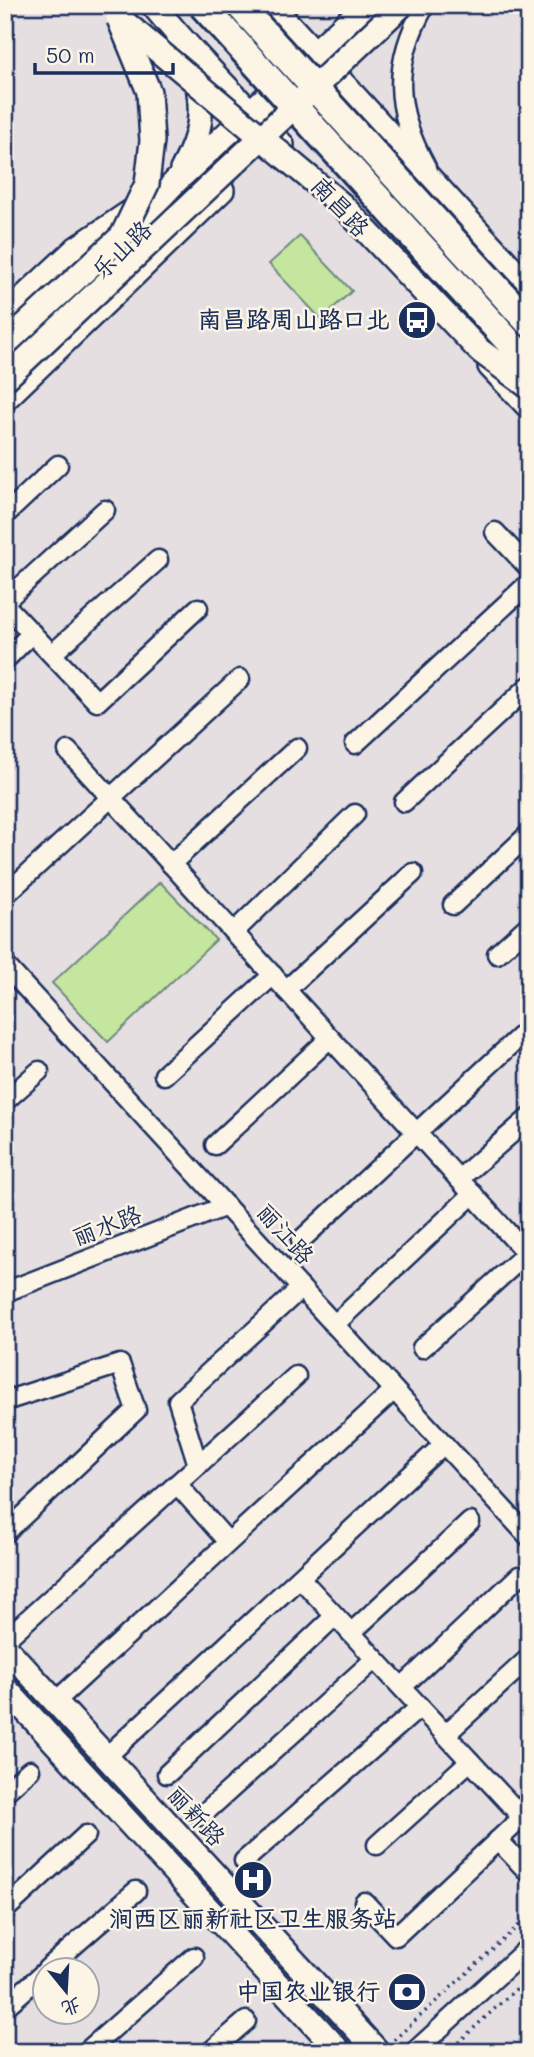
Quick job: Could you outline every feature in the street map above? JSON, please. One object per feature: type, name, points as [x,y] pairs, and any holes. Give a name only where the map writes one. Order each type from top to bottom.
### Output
[{"type":"highway","name":"南昌路","points":[[202,5],[529,364]]},
{"type":"highway","points":[[239,5],[529,323]]},
{"type":"main road","name":"南昌路","points":[[153,5],[186,46],[253,112],[529,407]]},
{"type":"main road","points":[[271,5],[529,287]]},
{"type":"main road","name":"乐山路","points":[[5,352],[94,268],[175,182],[366,5]]},
{"type":"main road","points":[[5,379],[402,5]]},
{"type":"main road","name":"乐山路","points":[[5,399],[337,78],[417,5]]},
{"type":"main road","points":[[5,344],[122,236],[147,184],[152,141],[149,92],[114,11]]},
{"type":"main road","points":[[114,11],[342,205],[479,350],[529,387]]},
{"type":"main road","points":[[175,182],[193,150],[201,125],[201,100],[196,74],[186,46]]},
{"type":"main road","name":"乐山路","points":[[5,370],[212,181],[275,138]]},
{"type":"main road","name":"乐山路","points":[[5,315],[77,248],[175,182]]},
{"type":"main road","name":"丽新路","points":[[5,1647],[106,1757],[384,2047]]},
{"type":"main road","points":[[5,1688],[340,2052]]},
{"type":"street","points":[[425,5],[406,45],[400,73],[401,105],[410,133],[438,188]]},
{"type":"street","points":[[5,515],[58,465]]},
{"type":"street","points":[[105,510],[5,603],[97,702],[198,608]]},
{"type":"street","points":[[495,532],[529,568]]},
{"type":"street","points":[[52,654],[158,560]]},
{"type":"street","points":[[355,744],[529,583]]},
{"type":"street","points":[[5,660],[32,633]]},
{"type":"street","points":[[5,895],[240,679]]},
{"type":"street","points":[[404,802],[529,686]]},
{"type":"street","points":[[171,864],[296,748]]},
{"type":"street","points":[[68,751],[528,1255],[422,1348]]},
{"type":"street","points":[[234,932],[355,814]]},
{"type":"street","points":[[453,905],[529,834]]},
{"type":"street","points":[[286,990],[413,873]]},
{"type":"street","points":[[497,954],[529,925]]},
{"type":"street","name":"丽江路","points":[[5,965],[528,1535]]},
{"type":"street","points":[[164,1075],[273,975]]},
{"type":"street","points":[[301,1240],[529,1028]]},
{"type":"street","points":[[215,1145],[330,1038]]},
{"type":"street","points":[[5,1101],[39,1071]]},
{"type":"street","points":[[459,1180],[529,1118]]},
{"type":"street","points":[[334,1325],[473,1195]]},
{"type":"street","name":"丽水路","points":[[5,1292],[226,1206]]},
{"type":"street","points":[[198,1465],[178,1401],[301,1288]]},
{"type":"street","points":[[5,1401],[120,1364],[136,1410],[5,1533]]},
{"type":"street","points":[[5,1640],[296,1376]]},
{"type":"street","points":[[55,1702],[394,1390]]},
{"type":"street","points":[[106,1757],[444,1444]]},
{"type":"street","points":[[177,1484],[228,1542]]},
{"type":"street","points":[[351,1633],[470,1522]]},
{"type":"street","points":[[402,1687],[519,1576]]},
{"type":"street","points":[[300,1578],[445,1735],[525,1814],[396,1936],[364,1902]]},
{"type":"street","points":[[167,1774],[335,1616]]},
{"type":"street","points":[[445,1735],[529,1658]]},
{"type":"street","points":[[201,1816],[375,1659]]},
{"type":"street","points":[[244,1861],[420,1707]]},
{"type":"street","points":[[377,1845],[470,1761]]},
{"type":"street","points":[[5,1792],[30,1770]]},
{"type":"street","points":[[5,1910],[86,1835]]},
{"type":"street","points":[[498,1840],[529,1873]]},
{"type":"street","points":[[63,1955],[135,1891]]},
{"type":"street","points":[[414,2052],[529,1947]]},
{"type":"street","points":[[86,2052],[194,1957]]},
{"type":"street","points":[[5,2007],[32,1983]]},
{"type":"street","points":[[210,2052],[246,2021]]},
{"type":"path","points":[[384,2047],[529,1916]]},
{"type":"path","points":[[448,2052],[529,1977]]},
{"type":"green space","points":[[300,236],[352,291],[321,319],[269,264]]},
{"type":"green space","points":[[160,882],[216,940],[108,1042],[52,983]]},
{"type":"place","name":"南昌路周山路口北","points":[[417,320]]},
{"type":"place","name":"涧西区丽新社区卫生服务站","points":[[253,1880]]},
{"type":"place","name":"中国农业银行","points":[[407,1992]]}]
